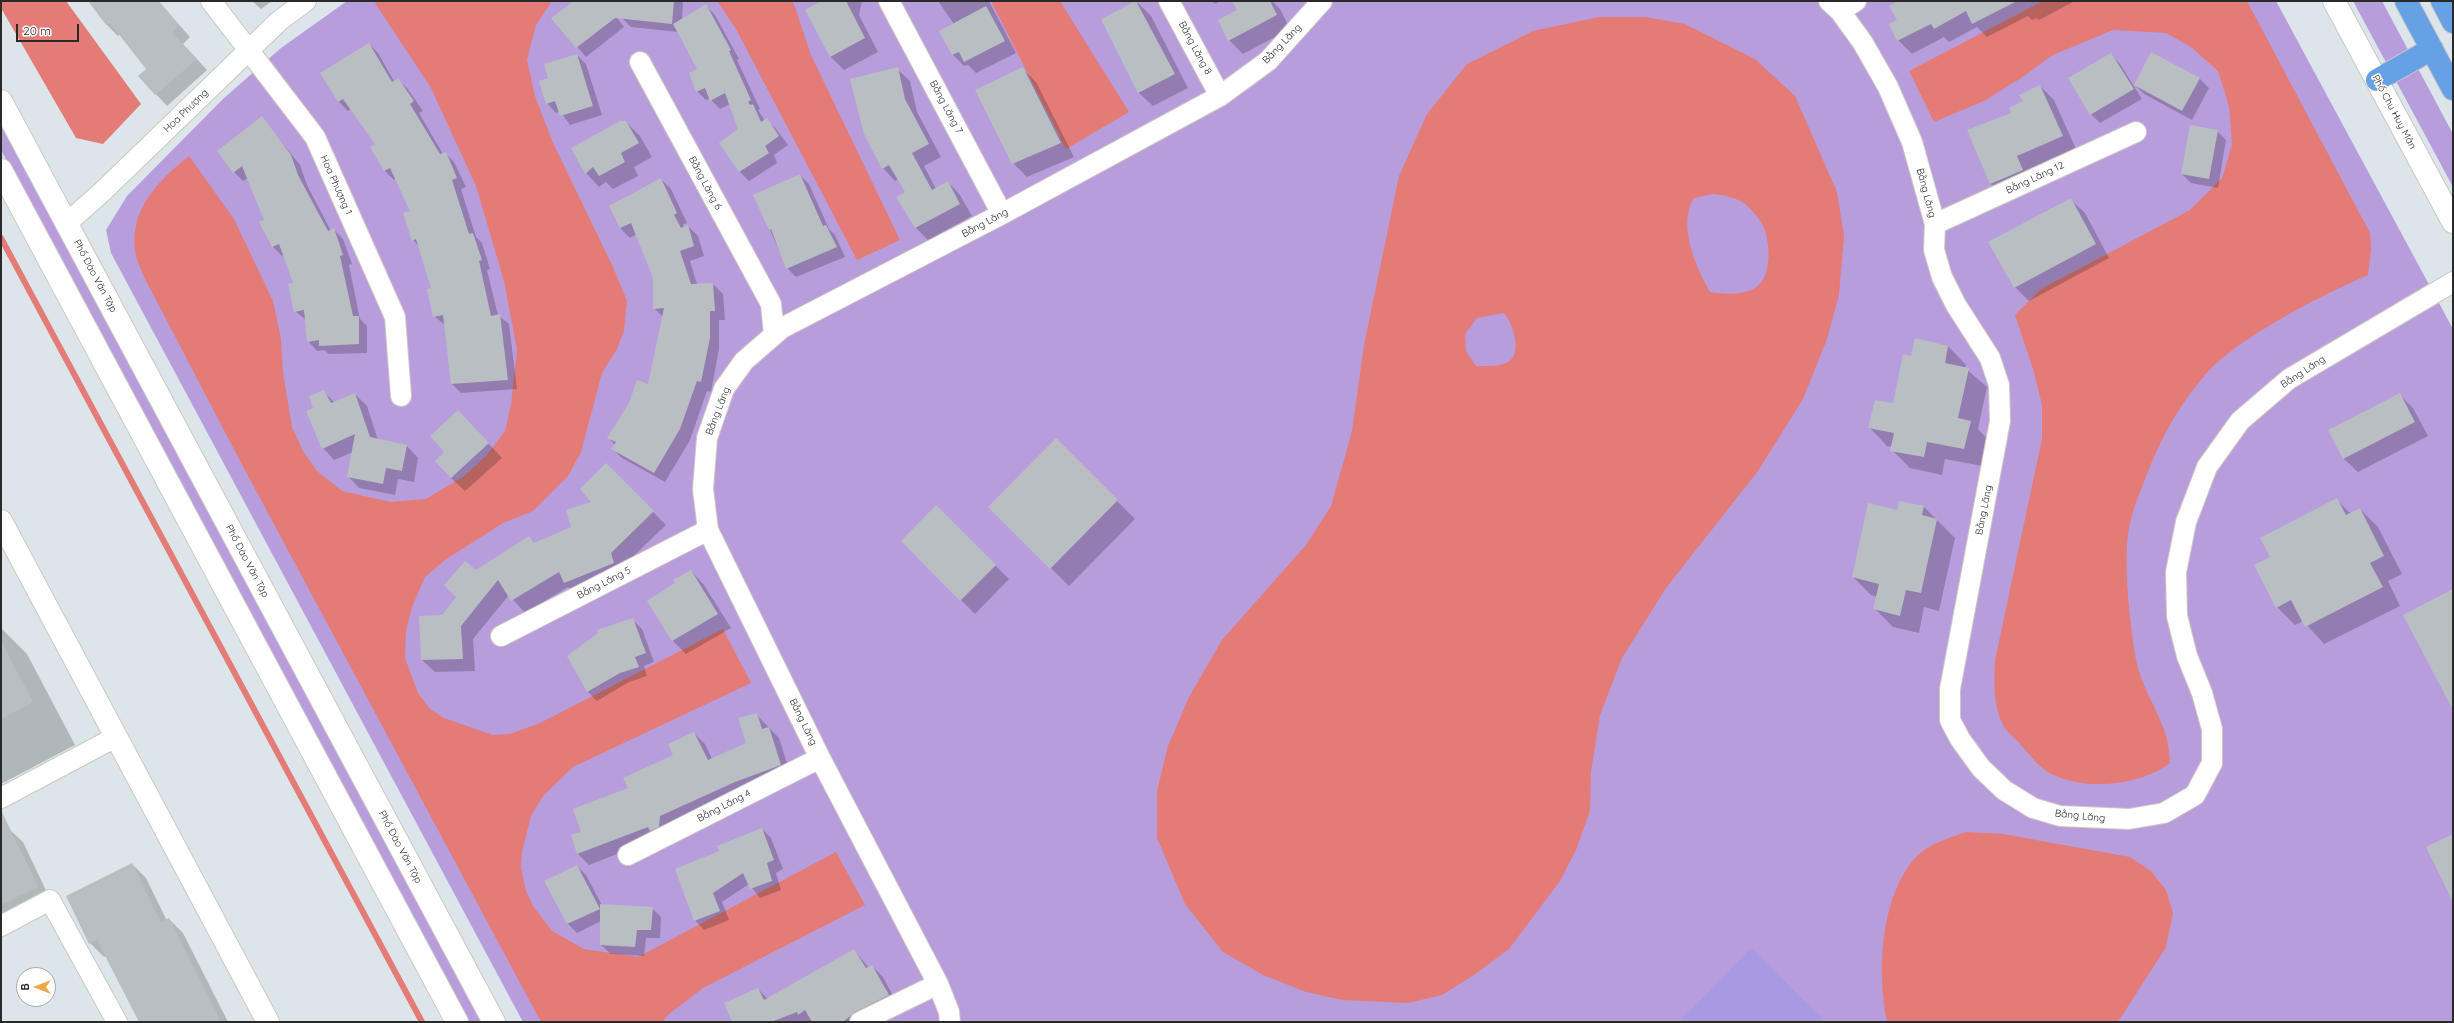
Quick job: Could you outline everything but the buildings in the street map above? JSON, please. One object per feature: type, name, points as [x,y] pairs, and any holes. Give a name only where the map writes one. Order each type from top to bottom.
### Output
[{"type":"main road","name":"Phố Chu Huy Mân","points":[[2334,1],[2453,222]]},
{"type":"main road","points":[[2406,1],[2453,89]]},
{"type":"main road","points":[[2442,1],[2453,22]]},
{"type":"main road","points":[[2377,80],[2432,50]]},
{"type":"main road","name":"Phố Đào Văn Tập","points":[[1,101],[494,1022]]},
{"type":"main road","points":[[1,170],[457,1022]]},
{"type":"main road","points":[[1,521],[268,1022]]},
{"type":"street","name":"Hoa Phượng 1","points":[[211,1],[315,136],[395,317],[401,396]]},
{"type":"street","name":"Hoa Phượng","points":[[66,223],[102,192],[279,21],[306,1]]},
{"type":"street","name":"Bằng Lăng 7","points":[[889,1],[1002,214]]},
{"type":"street","name":"Bằng Lăng 8","points":[[1169,1],[1220,96]]},
{"type":"street","name":"Bằng Lăng","points":[[950,1022],[949,1012],[938,984],[820,758],[708,530],[703,489],[707,438],[724,389],[744,361],[774,335],[798,319],[1002,214],[1220,96],[1268,61],[1322,1]]},
{"type":"street","name":"Bằng Lăng","points":[[1842,4],[1888,87],[1912,142],[1934,224],[1934,250],[1942,277],[1956,305],[1990,358],[1999,385],[2000,422],[1950,688],[1950,720],[1960,739],[1981,768],[2004,790],[2033,808],[2060,816],[2129,819],[2164,813],[2195,795],[2212,763],[2212,729],[2202,693],[2187,656],[2177,616],[2176,572],[2186,522],[2207,467],[2240,421],[2289,379],[2453,282]]},
{"type":"street","name":"Bằng Lăng 6","points":[[640,62],[771,304]]},
{"type":"street","name":"Bằng Lăng 12","points":[[1934,224],[2136,132]]},
{"type":"street","points":[[771,304],[798,319]]},
{"type":"street","points":[[771,304],[774,335]]},
{"type":"street","name":"Bằng Lăng 5","points":[[501,636],[708,530]]},
{"type":"street","points":[[1,798],[116,737]]},
{"type":"street","name":"Bằng Lăng 4","points":[[628,854],[820,758]]},
{"type":"street","points":[[1,926],[50,900],[117,1022]]},
{"type":"street","points":[[860,1022],[938,984]]},
{"type":"shaded area","points":[[1,1],[66,1],[141,104],[103,144],[76,138],[1,8]]},
{"type":"shaded area","points":[[347,1],[2276,1],[2453,329],[2453,1022],[523,1022],[111,253],[106,230],[127,196],[223,99],[281,48]]},
{"type":"shaded area","points":[[379,1],[552,1],[536,25],[527,60],[535,96],[553,143],[613,267],[627,301],[624,331],[617,349],[602,373],[581,452],[568,476],[533,511],[503,523],[445,560],[425,577],[412,607],[406,631],[405,658],[418,693],[430,709],[444,718],[493,735],[510,734],[540,723],[723,629],[751,683],[573,767],[543,796],[531,816],[522,852],[521,868],[526,891],[533,906],[552,931],[584,949],[638,957],[836,852],[865,905],[703,988],[669,1014],[662,1022],[541,1022],[239,459],[144,277],[136,257],[135,236],[137,222],[148,197],[167,175],[189,156],[234,219],[273,301],[281,339],[283,373],[292,427],[303,451],[317,471],[342,491],[391,502],[426,499],[464,476],[486,456],[505,431],[511,405],[517,350],[504,281],[476,186],[431,88],[375,3]]},
{"type":"shaded area","points":[[717,1],[793,1],[811,55],[900,240],[857,260],[736,29]]},
{"type":"shaded area","points":[[991,1],[1060,1],[1129,112],[1066,149]]},
{"type":"shaded area","points":[[2043,1],[2247,1],[2370,233],[2371,250],[2368,275],[2281,319],[2259,332],[2219,361],[2205,375],[2187,398],[2158,448],[2140,491],[2131,518],[2128,536],[2127,585],[2137,665],[2168,742],[2170,763],[2158,771],[2143,777],[2111,784],[2078,782],[2062,778],[2048,772],[2037,763],[2005,729],[1997,708],[1994,684],[1995,660],[2042,439],[2042,405],[2033,369],[2015,315],[2041,289],[2190,210],[2222,178],[2232,145],[2229,106],[2218,71],[2191,47],[2166,33],[2113,30],[2053,55],[2021,78],[1984,101],[1934,122],[1909,71]]},
{"type":"shaded area","points":[[2353,1],[2382,1],[2453,134],[2453,187]]},
{"type":"shaded area","points":[[1599,17],[1645,17],[1685,24],[1755,59],[1795,96],[1837,192],[1844,236],[1839,295],[1827,339],[1803,399],[1758,471],[1666,588],[1622,658],[1600,715],[1591,772],[1590,811],[1576,850],[1560,881],[1509,949],[1474,975],[1442,995],[1408,1003],[1343,1000],[1306,992],[1263,975],[1223,952],[1185,904],[1157,838],[1157,791],[1168,746],[1189,697],[1222,640],[1306,545],[1331,506],[1352,431],[1364,345],[1399,176],[1427,114],[1467,64],[1533,31]],"holes":[[[1713,194],[1734,198],[1745,204],[1758,218],[1765,230],[1768,248],[1767,271],[1760,284],[1749,291],[1733,294],[1710,292],[1694,258],[1688,233],[1687,221],[1689,209],[1694,198]],[[1504,313],[1511,324],[1515,338],[1516,346],[1513,358],[1500,365],[1476,366],[1466,351],[1465,334],[1477,318]]]},
{"type":"shaded area","points":[[1,121],[483,1022],[468,1022],[1,150]]},
{"type":"shaded area","points":[[1966,832],[2003,834],[2130,857],[2151,871],[2166,890],[2173,913],[2166,947],[2118,1022],[1887,1022],[1882,983],[1882,961],[1887,918],[1893,898],[1901,879],[1916,857],[1936,843]]},
{"type":"shaded area","points":[[1751,948],[1826,1022],[1679,1022]]},
{"type":"waterway","points":[[1,238],[422,1022]]}]
